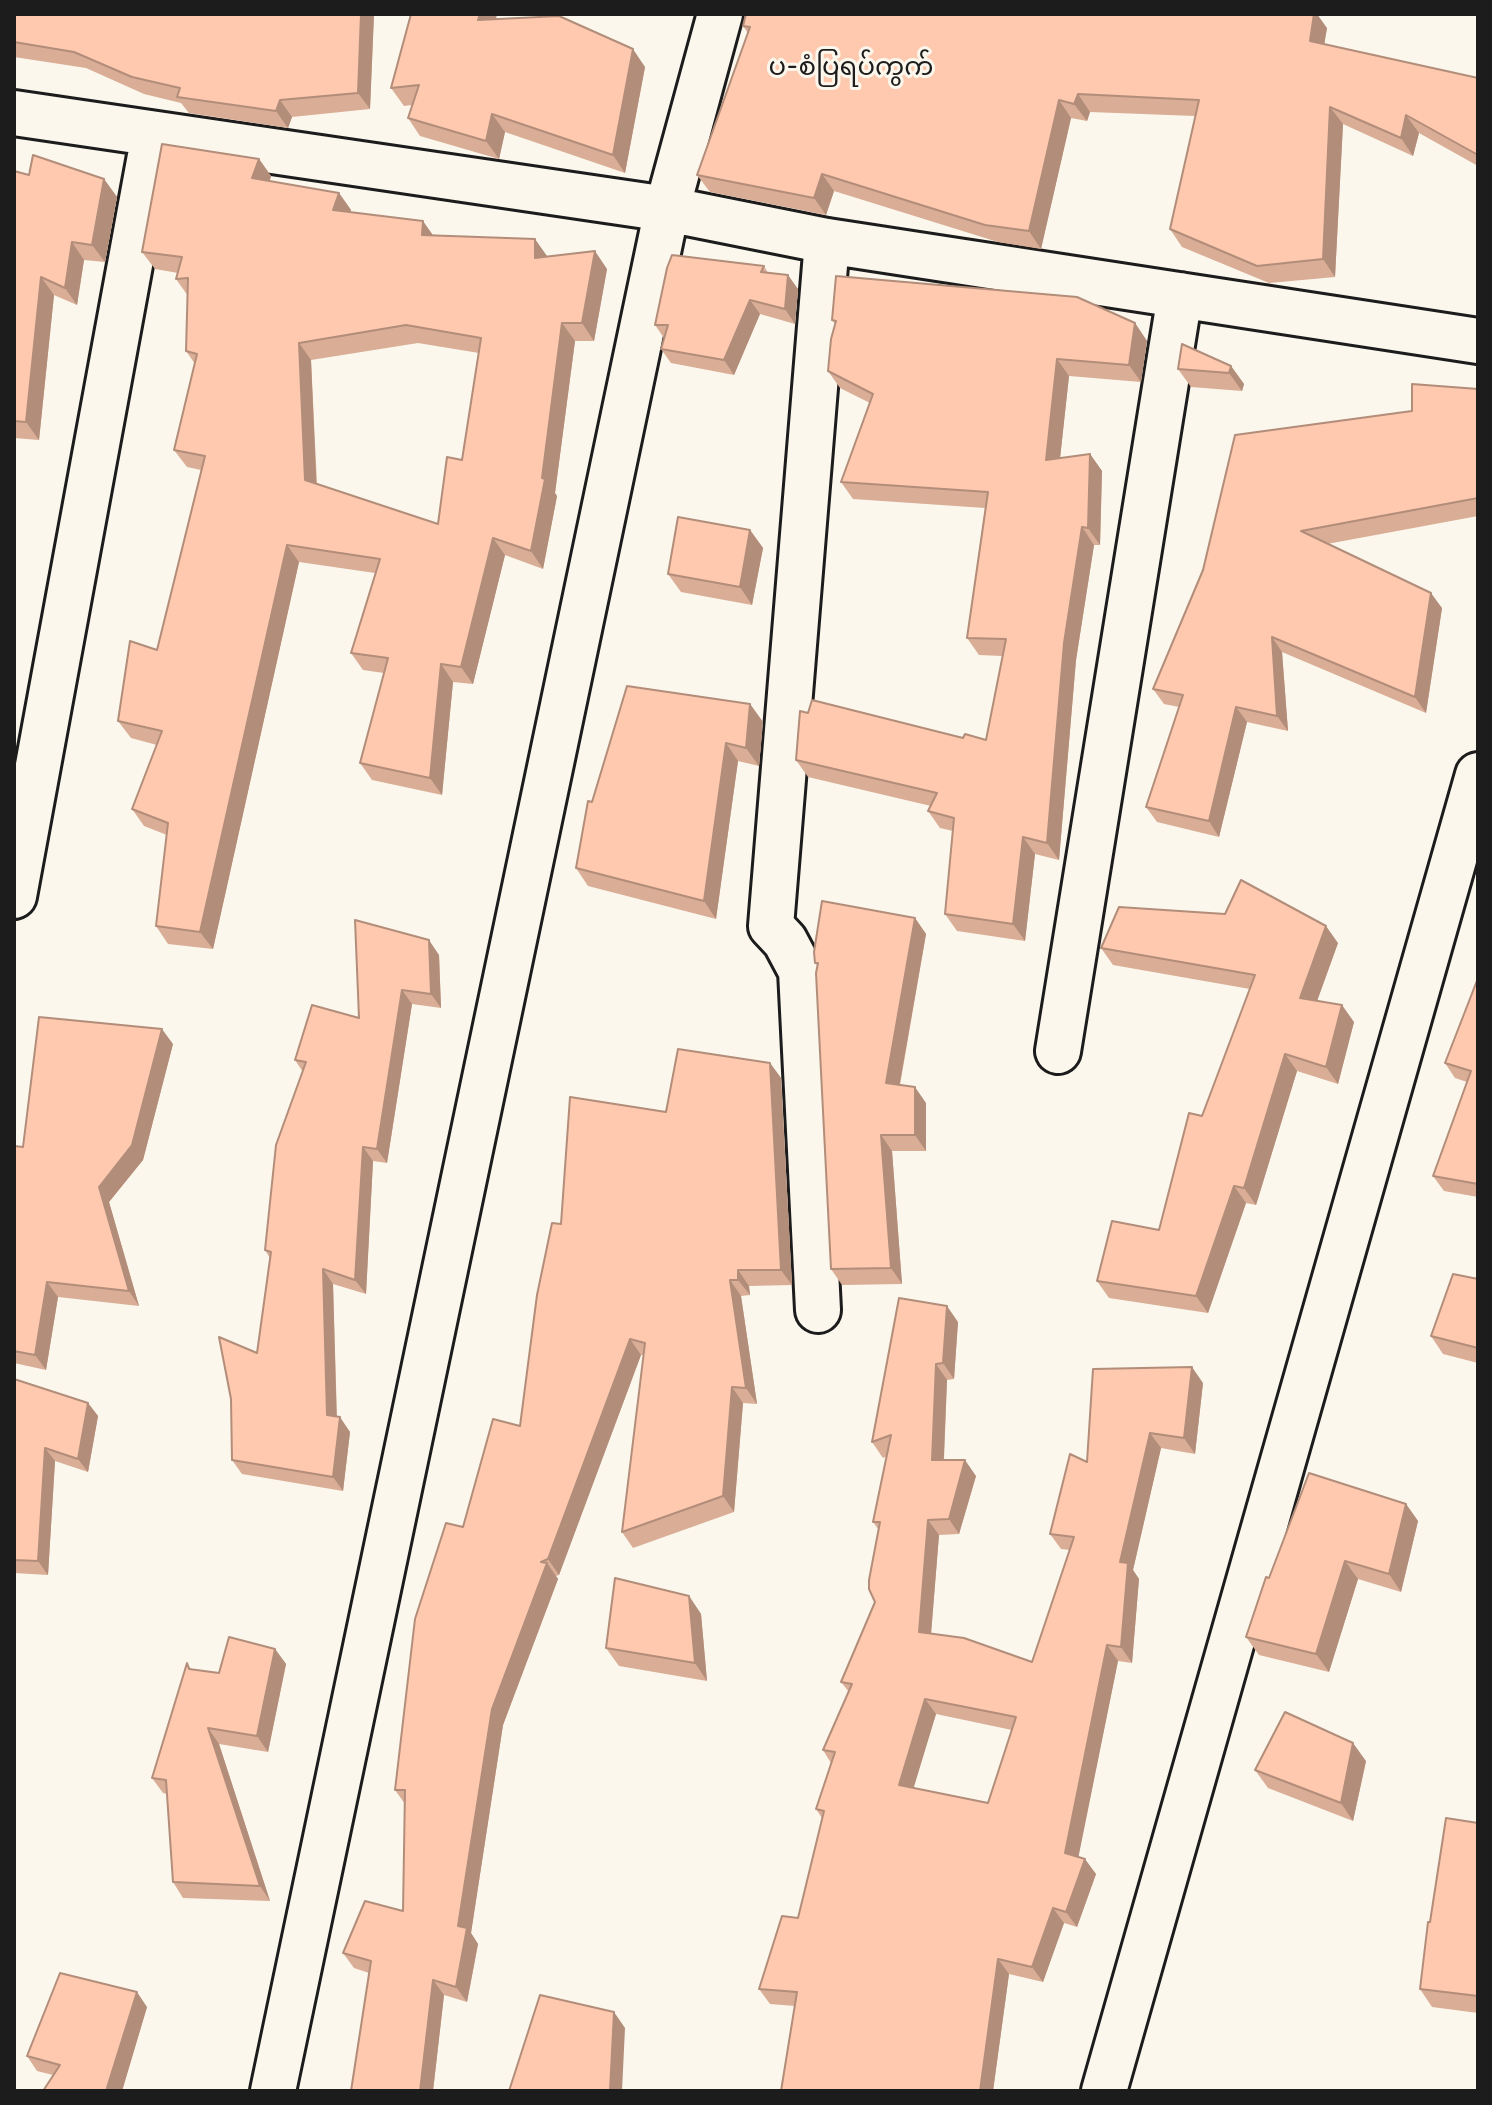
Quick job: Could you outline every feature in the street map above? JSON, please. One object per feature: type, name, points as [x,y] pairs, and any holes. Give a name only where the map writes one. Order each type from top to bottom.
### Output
[{"type":"street","points":[[273,2091],[667,209],[720,14]]},
{"type":"street","points":[[14,113],[667,209],[827,241],[1478,341]]},
{"type":"street","points":[[14,896],[154,134]]},
{"type":"street","points":[[818,1310],[801,971],[785,941],[771,926],[827,241]]},
{"type":"street","points":[[1058,1051],[1180,295]]},
{"type":"street","points":[[1104,2091],[1478,775]]},
{"type":"building","points":[[14,14],[361,14],[358,93],[280,100],[276,111],[177,97],[180,88],[132,77],[74,52],[14,42]]},
{"type":"building","points":[[411,14],[480,14],[478,20],[559,16],[633,49],[613,155],[492,114],[486,141],[408,118],[419,85],[391,88]]},
{"type":"building","points":[[746,14],[1314,14],[1310,41],[1478,78],[1478,155],[1406,115],[1401,138],[1330,107],[1323,259],[1257,266],[1170,229],[1199,100],[1078,94],[1074,104],[1059,100],[1029,231],[985,225],[822,174],[814,198],[697,175],[750,27],[743,26]]},
{"type":"building","points":[[162,144],[259,159],[252,178],[339,193],[333,210],[423,221],[422,235],[535,239],[535,258],[595,251],[582,323],[562,323],[542,478],[545,479],[531,551],[493,538],[461,667],[441,664],[430,778],[360,763],[388,658],[351,653],[380,559],[287,545],[200,932],[156,926],[168,823],[132,809],[162,731],[118,721],[130,641],[157,650],[205,456],[174,450],[197,354],[186,351],[188,278],[176,279],[182,257],[142,252]],"holes":[[[406,325],[481,338],[462,460],[447,457],[438,524],[305,480],[299,343]]]},
{"type":"building","points":[[33,155],[104,179],[92,245],[72,242],[65,288],[41,277],[26,422],[14,421],[14,171],[29,175]]},
{"type":"building","points":[[672,255],[764,266],[761,272],[788,275],[785,309],[750,300],[724,360],[661,349],[668,325],[655,325]]},
{"type":"building","points":[[836,276],[1077,297],[1135,323],[1129,365],[1057,359],[1046,460],[1090,454],[1088,528],[1082,527],[1064,643],[1047,843],[1023,837],[1013,924],[945,914],[954,818],[928,811],[937,793],[796,760],[800,711],[808,713],[812,700],[963,738],[965,734],[986,740],[1006,639],[967,638],[988,492],[841,482],[873,394],[828,371],[836,321],[832,320]]},
{"type":"building","points":[[1182,344],[1231,366],[1229,373],[1178,369]]},
{"type":"building","points":[[1412,384],[1478,389],[1478,498],[1301,531],[1431,593],[1415,697],[1272,637],[1277,716],[1236,707],[1209,821],[1146,807],[1183,695],[1153,689],[1203,570],[1235,435],[1412,411]]},
{"type":"building","points":[[678,517],[750,530],[740,587],[668,574]]},
{"type":"building","points":[[627,686],[750,704],[746,748],[726,743],[704,901],[576,868],[588,801],[592,802]]},
{"type":"building","points":[[1241,880],[1326,926],[1300,998],[1342,1005],[1326,1067],[1285,1054],[1244,1188],[1234,1186],[1196,1296],[1097,1281],[1112,1221],[1159,1230],[1189,1113],[1202,1116],[1255,975],[1101,948],[1119,907],[1225,914]]},
{"type":"building","points":[[822,901],[915,918],[886,1083],[915,1087],[915,1135],[881,1135],[891,1268],[831,1269],[816,973],[818,963],[815,963],[814,952]]},
{"type":"building","points":[[355,920],[429,940],[431,994],[402,990],[377,1149],[363,1147],[355,1280],[323,1269],[327,1415],[340,1417],[333,1477],[232,1460],[231,1399],[219,1337],[257,1353],[271,1252],[265,1250],[276,1145],[306,1062],[295,1060],[312,1005],[359,1018]]},
{"type":"building","points":[[1478,978],[1478,1184],[1433,1176],[1471,1071],[1445,1063]]},
{"type":"building","points":[[39,1017],[162,1029],[132,1145],[99,1187],[129,1291],[47,1282],[35,1355],[14,1351],[14,1146],[23,1147]]},
{"type":"building","points":[[678,1049],[770,1063],[781,1270],[738,1270],[738,1280],[730,1280],[746,1388],[732,1387],[723,1496],[622,1532],[645,1343],[630,1339],[548,1559],[541,1562],[547,1563],[492,1709],[458,1926],[467,1928],[456,1987],[433,1980],[420,2091],[351,2091],[371,1961],[343,1953],[365,1901],[403,1911],[405,1790],[395,1790],[415,1619],[446,1523],[463,1527],[493,1419],[520,1426],[537,1295],[552,1223],[561,1224],[570,1097],[666,1112]]},
{"type":"building","points":[[1453,1274],[1478,1279],[1478,1348],[1431,1336]]},
{"type":"building","points":[[899,1298],[947,1306],[943,1363],[936,1364],[932,1460],[965,1460],[949,1519],[928,1520],[919,1632],[964,1638],[1032,1662],[1074,1537],[1050,1534],[1070,1454],[1087,1462],[1093,1369],[1192,1367],[1184,1438],[1150,1433],[1120,1562],[1128,1563],[1121,1647],[1107,1645],[1065,1853],[1085,1859],[1066,1912],[1053,1908],[1032,1967],[998,1959],[980,2091],[781,2091],[797,1992],[759,1989],[782,1916],[798,1918],[824,1811],[816,1809],[835,1752],[823,1750],[852,1684],[841,1682],[875,1602],[869,1580],[880,1522],[873,1522],[891,1435],[872,1442]],"holes":[[[925,1699],[1016,1717],[988,1803],[899,1785]]]},
{"type":"building","points":[[14,1379],[88,1403],[78,1459],[45,1448],[38,1561],[14,1560]]},
{"type":"building","points":[[1309,1473],[1406,1504],[1389,1574],[1345,1561],[1316,1654],[1246,1637],[1266,1577],[1269,1578]]},
{"type":"building","points":[[615,1578],[689,1596],[695,1663],[606,1648]]},
{"type":"building","points":[[229,1637],[275,1649],[257,1736],[208,1728],[260,1886],[173,1882],[166,1780],[152,1778],[187,1663],[189,1669],[219,1673]]},
{"type":"building","points":[[1285,1712],[1353,1743],[1341,1803],[1255,1770]]},
{"type":"building","points":[[1446,1818],[1478,1823],[1478,1996],[1420,1989]]},
{"type":"building","points":[[60,1973],[137,1992],[106,2091],[43,2091],[60,2065],[27,2056]]},
{"type":"building","points":[[540,1995],[614,2012],[610,2091],[509,2091]]},
{"type":"district","name":"ပ-စံပြရပ်ကွက်","points":[[851,68]]}]
